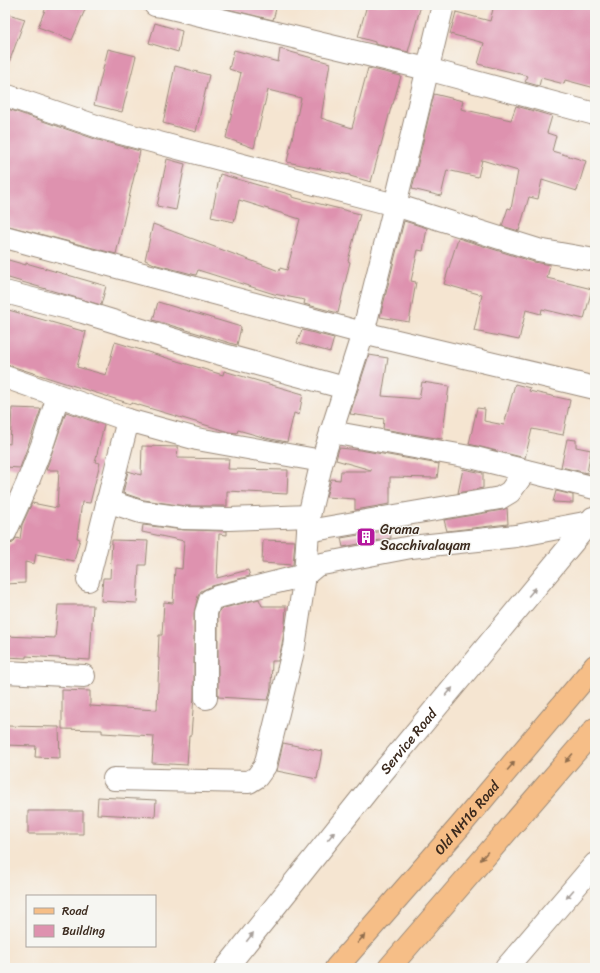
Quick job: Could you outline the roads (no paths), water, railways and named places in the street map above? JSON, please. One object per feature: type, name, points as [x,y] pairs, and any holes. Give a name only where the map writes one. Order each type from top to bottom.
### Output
[{"type":"main road","name":"Old NH16 Road","points":[[336,968],[461,825],[595,666]]},
{"type":"main road","points":[[388,968],[595,729]]},
{"type":"street","points":[[155,5],[427,69],[595,114]]},
{"type":"street","points":[[114,778],[249,782],[257,776],[265,766],[294,647],[305,576],[308,523],[322,461],[363,333],[443,5]]},
{"type":"street","points":[[5,96],[102,128],[339,182],[395,206],[538,250],[595,260]]},
{"type":"street","points":[[5,237],[363,333],[595,388]]},
{"type":"street","points":[[5,292],[83,312],[217,354],[345,388]]},
{"type":"street","points":[[5,377],[128,420],[198,439],[322,461]]},
{"type":"street","points":[[5,533],[30,477],[58,396]]},
{"type":"street","points":[[88,580],[128,420]]},
{"type":"street","points":[[331,432],[475,458],[595,488]]},
{"type":"street","points":[[107,502],[141,512],[184,518],[308,523],[500,498],[510,492],[525,471]]},
{"type":"street","points":[[206,698],[206,613],[210,600],[305,576],[317,565],[411,547],[516,536],[593,519]]},
{"type":"street","name":"Service Road","points":[[226,968],[372,785],[593,519]]},
{"type":"street","points":[[5,672],[84,676]]},
{"type":"street","points":[[506,968],[595,864]]},
{"type":"place","name":"Grama Sacchivalayam","points":[[366,537]]}]
